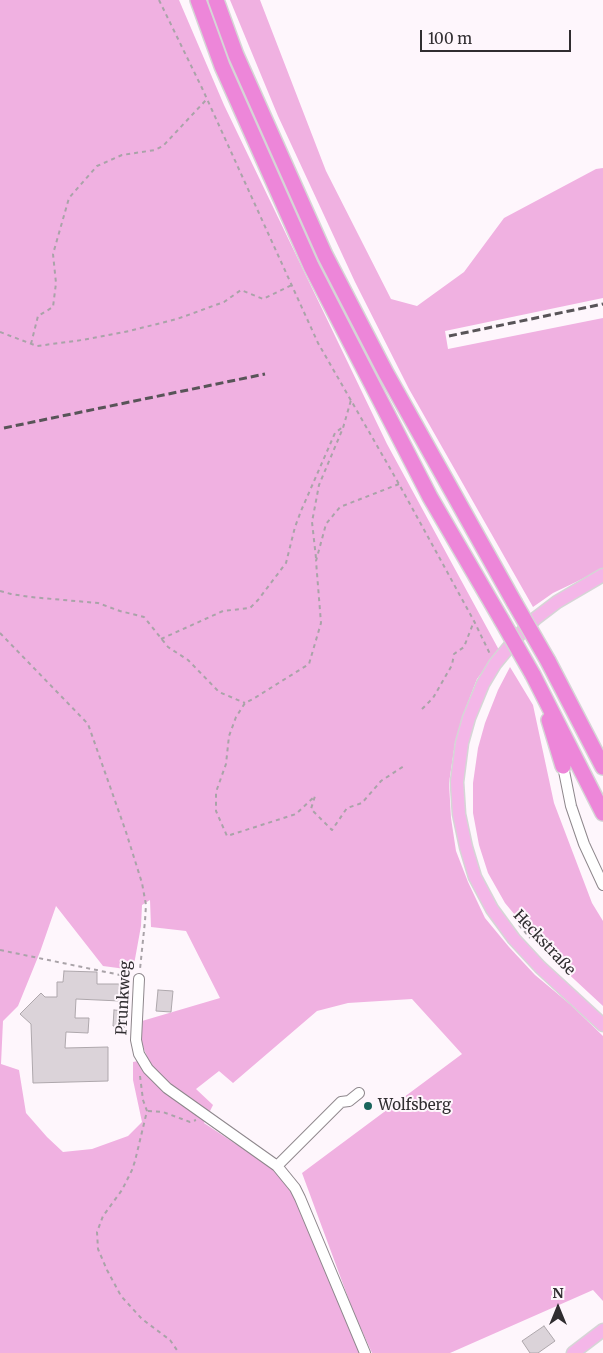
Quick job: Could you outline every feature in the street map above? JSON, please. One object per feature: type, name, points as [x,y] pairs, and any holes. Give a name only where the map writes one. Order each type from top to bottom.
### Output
[{"type":"highway","points":[[198,0],[222,66],[311,266],[430,497],[533,674],[603,813]]},
{"type":"highway","points":[[216,0],[236,55],[325,255],[386,373],[548,661],[603,768]]},
{"type":"highway","points":[[542,692],[553,737],[563,766]]},
{"type":"main road","name":"Heckstraße","points":[[603,575],[557,602],[536,618],[495,664],[483,684],[469,718],[462,743],[457,782],[466,847],[475,877],[492,909],[514,939],[540,968],[603,1025]]},
{"type":"main road","points":[[573,1353],[603,1330]]},
{"type":"street","points":[[563,766],[571,806],[584,844],[603,885]]},
{"type":"street","name":"Prunkweg","points":[[139,979],[136,1040],[139,1054],[148,1069],[167,1088],[277,1166],[295,1188],[364,1353]]},
{"type":"street","points":[[277,1166],[341,1102],[349,1101],[359,1092]]},
{"type":"path","points":[[159,0],[207,99],[318,343],[399,484],[474,621],[495,664]]},
{"type":"path","points":[[31,344],[38,316],[53,307],[56,283],[53,254],[69,198],[97,166],[122,155],[155,150],[163,146],[207,99]]},
{"type":"path","points":[[0,332],[37,346],[82,340],[177,319],[224,302],[240,290],[263,299],[292,285]]},
{"type":"path","points":[[351,400],[344,426],[319,485],[312,522],[322,623],[309,664],[245,703],[236,717],[229,736],[226,764],[216,792],[216,811],[227,836],[296,814],[314,796],[311,809],[332,830],[347,808],[362,804],[381,781],[404,766]]},
{"type":"path","points":[[161,638],[223,611],[250,608],[258,600],[286,562],[295,527],[335,433],[344,426]]},
{"type":"path","points":[[316,560],[326,524],[340,507],[399,484]]},
{"type":"path","points":[[0,591],[11,594],[98,603],[144,617],[168,647],[188,660],[219,692],[245,703]]},
{"type":"path","points":[[422,709],[433,698],[452,666],[454,654],[464,647],[474,621]]},
{"type":"path","name":"Prunkweg","points":[[0,633],[88,724],[142,883],[146,904],[139,979]]},
{"type":"path","points":[[515,920],[534,943]]},
{"type":"path","points":[[0,950],[139,979]]},
{"type":"path","points":[[140,1074],[143,1100],[147,1111],[132,1170],[122,1190],[103,1216],[97,1232],[98,1249],[107,1270],[122,1296],[142,1319],[170,1340],[179,1353]]},
{"type":"path","points":[[147,1111],[163,1112],[190,1122],[200,1118],[203,1114]]},
{"type":"shaded area","points":[[0,0],[179,0],[224,105],[387,444],[499,650],[477,679],[463,715],[455,743],[449,783],[451,818],[456,851],[485,918],[535,975],[571,1005],[603,1036],[603,1301],[593,1290],[450,1353],[372,1353],[353,1311],[302,1173],[462,1054],[412,999],[348,1003],[317,1011],[233,1083],[219,1071],[196,1089],[213,1105],[204,1123],[275,1170],[296,1199],[361,1353],[0,1353]],"holes":[[[150,900],[151,927],[186,931],[220,998],[142,1021],[142,1044],[148,1059],[133,1062],[133,1080],[142,1122],[128,1136],[92,1149],[63,1152],[26,1113],[19,1070],[1,1064],[3,1021],[18,1006],[56,906],[103,966],[133,970],[141,926],[142,905]]]},
{"type":"shaded area","points":[[230,0],[260,0],[326,171],[391,299],[417,306],[464,272],[504,218],[596,169],[603,168],[603,298],[445,331],[448,349],[603,318],[603,569],[553,593],[533,607],[409,389],[355,282],[278,116]]},
{"type":"shaded area","points":[[510,667],[533,705],[554,803],[592,903],[603,921],[603,1006],[548,955],[505,903],[488,873],[479,845],[473,813],[473,783],[478,748],[485,723],[498,690]]},
{"type":"building","points":[[64,971],[97,972],[97,984],[120,984],[120,1001],[76,999],[75,1018],[89,1018],[88,1033],[66,1032],[65,1048],[108,1047],[108,1081],[33,1083],[31,1024],[20,1014],[41,993],[45,997],[57,997],[57,982],[63,982]]},
{"type":"building","points":[[158,990],[173,991],[171,1012],[156,1011]]},
{"type":"building","points":[[114,1010],[127,1011],[125,1027],[113,1026]]},
{"type":"building","points":[[544,1326],[555,1341],[538,1353],[530,1353],[522,1341]]},
{"type":"railway","points":[[449,336],[603,304]]},
{"type":"railway","points":[[4,428],[265,374]]},
{"type":"place","name":"Wolfsberg","points":[[368,1106]]}]
